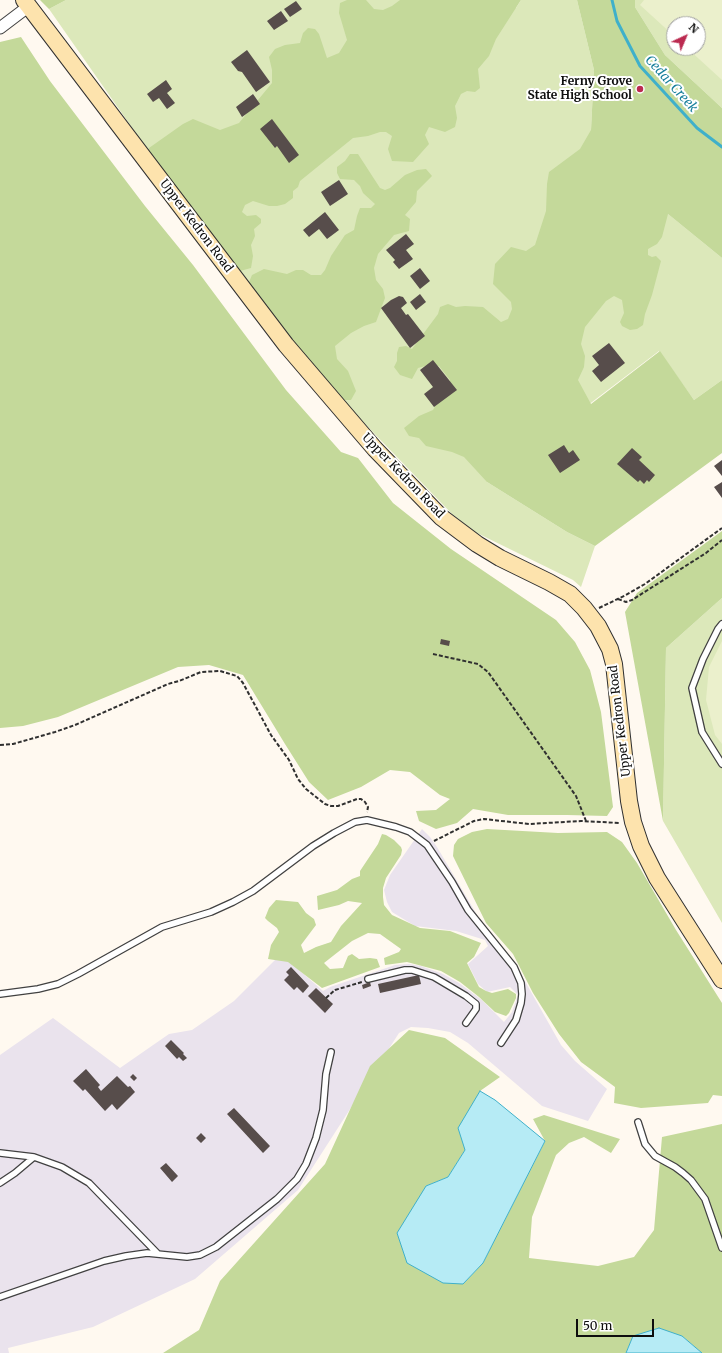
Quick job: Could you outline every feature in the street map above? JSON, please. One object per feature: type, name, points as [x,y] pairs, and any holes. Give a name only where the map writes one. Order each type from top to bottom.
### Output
[{"type":"main road","name":"Upper Kedron Road","points":[[26,3],[286,346],[375,449],[441,517],[477,544],[500,558],[570,594],[590,615],[604,636],[614,664],[629,800],[634,822],[647,860],[722,980]]},
{"type":"street","points":[[0,28],[26,3]]},
{"type":"lane","points":[[722,624],[703,659],[692,688],[702,732],[722,764]]},
{"type":"lane","points":[[0,994],[38,989],[58,984],[162,927],[211,912],[233,902],[253,891],[313,846],[334,833],[355,822],[366,820],[410,832],[427,845],[452,882],[468,910],[514,967],[521,983],[522,994],[516,1020],[501,1043]]},
{"type":"lane","points":[[368,979],[405,970],[412,970],[434,976],[476,1004],[476,1009],[466,1023]]},
{"type":"lane","points":[[0,1297],[104,1261],[148,1253],[187,1257],[200,1255],[216,1247],[277,1199],[297,1179],[306,1164],[316,1138],[323,1110],[326,1074],[331,1052]]},
{"type":"lane","points":[[638,1122],[645,1144],[654,1156],[675,1167],[695,1184],[705,1199],[722,1248]]},
{"type":"lane","points":[[0,1153],[34,1157],[62,1167],[89,1183],[158,1254]]},
{"type":"lane","points":[[0,1182],[15,1173],[34,1157]]},
{"type":"path","points":[[599,608],[645,584],[722,528]]},
{"type":"path","points":[[618,599],[626,602],[632,600],[706,553],[722,540]]},
{"type":"path","points":[[433,654],[478,664],[488,672],[576,796],[586,821]]},
{"type":"path","points":[[0,745],[13,744],[56,732],[168,684],[179,682],[201,672],[220,671],[237,676],[243,683],[271,735],[289,760],[298,779],[306,789],[325,804],[331,806],[342,805],[357,799],[361,799],[366,802],[368,807],[366,820]]},
{"type":"path","points":[[427,845],[474,821],[484,819],[529,824],[586,821],[623,824],[634,822]]},
{"type":"path","points":[[326,998],[335,990],[368,979]]},
{"type":"shaded area","points":[[422,829],[437,847],[480,920],[513,960],[561,1045],[575,1061],[607,1089],[588,1121],[542,1106],[468,1043],[450,1032],[411,1027],[399,1033],[298,1190],[195,1279],[93,1327],[8,1348],[9,1353],[0,1353],[0,1055],[53,1018],[120,1068],[169,1034],[192,1030],[234,1001],[281,954],[323,991],[330,987],[395,965],[409,964],[421,966],[443,974],[459,983],[482,1000],[504,1022],[512,1012],[518,995],[510,987],[487,992],[478,984],[468,964],[488,946],[485,940],[456,931],[415,926],[392,912],[387,902],[384,890],[390,875]]},
{"type":"green space","points":[[40,0],[66,0],[49,9]]},
{"type":"green space","points":[[66,0],[509,0],[516,8],[521,0],[577,0],[594,70],[591,131],[635,187],[722,258],[722,380],[694,400],[659,351],[487,482],[567,532],[595,546],[581,587],[573,580],[475,532],[452,514],[311,368],[149,152],[49,9]]},
{"type":"green space","points":[[347,0],[366,0],[374,9],[383,10],[400,0],[521,0],[496,39],[489,56],[478,69],[480,88],[475,92],[467,91],[461,94],[455,106],[457,118],[455,127],[445,132],[429,127],[425,135],[429,144],[413,162],[392,161],[388,149],[392,136],[386,132],[353,138],[300,181],[298,187],[293,191],[293,198],[285,204],[269,206],[253,201],[245,205],[242,212],[247,216],[256,215],[261,219],[261,223],[254,229],[255,236],[251,245],[253,256],[251,268],[240,271],[231,267],[149,152],[149,148],[183,124],[193,119],[220,130],[239,123],[272,83],[272,70],[269,57],[275,49],[285,45],[300,43],[303,33],[308,28],[315,29],[319,34],[327,58],[339,53],[347,40],[339,13],[340,3]]},
{"type":"green space","points":[[577,0],[635,0],[635,7],[665,55],[722,108],[722,258],[668,214],[662,237],[657,244],[648,249],[648,255],[652,257],[656,256],[661,261],[643,325],[637,329],[630,330],[622,326],[620,322],[624,313],[622,300],[614,296],[606,301],[585,327],[581,344],[585,356],[584,367],[578,380],[591,404],[660,351],[694,400],[722,380],[722,453],[595,546],[567,532],[487,482],[464,457],[452,452],[426,446],[419,438],[409,436],[404,428],[419,416],[433,410],[439,399],[450,392],[450,380],[439,366],[429,365],[418,368],[412,379],[400,375],[394,367],[397,361],[399,347],[406,346],[412,349],[438,314],[440,307],[448,304],[456,307],[483,307],[501,322],[508,319],[512,309],[511,302],[493,284],[495,264],[511,247],[526,251],[535,245],[546,211],[549,172],[580,149],[591,130],[594,70]]},
{"type":"green space","points":[[635,0],[722,0],[722,108],[666,56],[706,56],[706,16],[666,16],[666,56],[635,7]]},
{"type":"green space","points":[[644,0],[722,0],[722,80],[696,56],[706,56],[706,16],[666,16],[666,29],[640,5]]},
{"type":"green space","points":[[21,37],[50,81],[145,206],[193,265],[286,390],[341,452],[358,458],[393,503],[451,549],[556,620],[575,642],[590,670],[601,712],[613,807],[607,816],[508,815],[473,809],[457,823],[436,829],[419,821],[416,811],[436,810],[450,799],[440,795],[410,772],[390,770],[361,787],[328,800],[309,782],[243,675],[209,665],[178,667],[58,717],[23,726],[0,728],[0,42]]},
{"type":"green space","points":[[350,154],[358,154],[380,188],[385,190],[390,188],[405,175],[417,170],[426,169],[432,176],[417,191],[416,202],[405,215],[410,219],[409,231],[394,235],[378,254],[374,268],[376,280],[383,289],[385,298],[376,322],[351,333],[335,346],[337,359],[348,371],[356,391],[351,400],[342,400],[247,287],[252,275],[264,269],[287,274],[296,270],[303,270],[311,275],[321,275],[325,270],[331,256],[345,235],[354,230],[360,208],[371,208],[375,204],[363,193],[360,186],[354,180],[340,179],[337,173],[337,167],[345,161]]},
{"type":"green space","points":[[722,531],[722,598],[666,648],[663,821],[625,612],[637,593]]},
{"type":"green space","points":[[722,598],[722,923],[663,821],[666,648]]},
{"type":"green space","points":[[722,641],[722,744],[715,735],[706,700],[709,667]]},
{"type":"green space","points":[[487,829],[558,833],[607,832],[622,842],[637,863],[676,930],[722,1003],[722,1096],[713,1095],[708,1103],[641,1108],[614,1103],[615,1087],[581,1062],[559,1034],[533,993],[513,954],[486,923],[453,856],[454,845],[458,839],[472,832]]},
{"type":"green space","points":[[382,834],[394,840],[402,850],[401,855],[386,878],[383,888],[384,905],[392,915],[420,928],[450,931],[481,943],[474,957],[467,963],[479,987],[492,993],[508,989],[516,994],[516,998],[506,1016],[495,1012],[460,982],[441,971],[407,962],[385,965],[384,958],[399,952],[401,949],[380,934],[368,933],[352,941],[324,963],[330,969],[343,968],[348,956],[352,954],[359,959],[377,959],[380,967],[322,988],[288,962],[268,959],[271,945],[279,932],[277,928],[265,918],[269,908],[276,900],[298,902],[306,913],[314,919],[316,925],[301,945],[304,953],[331,942],[341,926],[362,903],[348,901],[339,905],[318,910],[317,896],[337,890],[352,879],[360,876],[360,871],[378,844]]},
{"type":"green space","points":[[409,1030],[445,1038],[500,1077],[480,1091],[465,1150],[448,1177],[426,1186],[463,1284],[483,1263],[545,1141],[533,1119],[544,1115],[620,1139],[611,1153],[584,1137],[569,1143],[556,1155],[532,1217],[529,1258],[598,1266],[634,1257],[654,1230],[662,1137],[722,1124],[722,1353],[702,1353],[682,1336],[633,1336],[626,1353],[163,1353],[199,1330],[220,1281],[325,1164],[370,1066]]},
{"type":"water","points":[[480,1091],[495,1100],[545,1141],[483,1263],[463,1284],[443,1283],[407,1263],[397,1233],[426,1186],[448,1177],[465,1150],[458,1128]]},
{"type":"water","points":[[659,1328],[682,1336],[702,1353],[626,1353],[633,1336]]},
{"type":"building","points":[[296,1],[302,9],[290,17],[284,9]]},
{"type":"building","points":[[281,11],[288,21],[274,30],[267,21]]},
{"type":"building","points":[[247,50],[270,82],[256,92],[242,72],[238,71],[231,62]]},
{"type":"building","points":[[166,80],[172,89],[167,93],[175,103],[167,109],[159,98],[153,102],[147,94]]},
{"type":"building","points":[[253,94],[260,104],[242,117],[236,107]]},
{"type":"building","points":[[272,119],[299,155],[289,163],[277,146],[275,148],[260,129]]},
{"type":"building","points":[[339,180],[348,194],[330,206],[321,192]]},
{"type":"building","points":[[325,212],[339,230],[327,239],[319,229],[309,237],[303,230]]},
{"type":"building","points":[[406,234],[414,244],[406,250],[413,259],[399,269],[393,262],[395,260],[386,250]]},
{"type":"building","points":[[420,268],[430,281],[420,289],[410,276]]},
{"type":"building","points":[[420,294],[426,302],[416,310],[410,302]]},
{"type":"building","points":[[399,296],[403,297],[407,303],[401,308],[406,315],[408,314],[425,336],[410,348],[381,308]]},
{"type":"building","points":[[609,343],[625,363],[601,382],[592,371],[599,365],[592,356]]},
{"type":"building","points":[[433,360],[457,390],[434,407],[424,394],[433,387],[420,370]]},
{"type":"building","points":[[564,445],[569,453],[573,450],[580,460],[560,473],[548,455]]},
{"type":"building","points":[[632,448],[642,457],[639,460],[655,475],[649,482],[647,480],[644,484],[640,480],[638,482],[617,464]]},
{"type":"building","points":[[722,460],[722,476],[714,466]]},
{"type":"building","points":[[722,482],[722,498],[714,487]]},
{"type":"building","points":[[441,639],[450,641],[449,646],[440,644]]},
{"type":"building","points":[[291,967],[309,986],[303,993],[297,987],[294,990],[284,980],[289,975],[286,972]]},
{"type":"building","points":[[419,975],[421,984],[380,993],[378,984]]},
{"type":"building","points":[[370,982],[371,986],[363,989],[362,985]]},
{"type":"building","points":[[316,988],[333,1004],[325,1013],[308,996]]},
{"type":"building","points":[[171,1040],[187,1058],[183,1061],[179,1057],[177,1059],[165,1046]]},
{"type":"building","points":[[86,1069],[100,1085],[98,1087],[101,1091],[117,1076],[135,1092],[117,1110],[112,1104],[105,1111],[85,1089],[83,1091],[73,1081]]},
{"type":"building","points":[[133,1074],[137,1078],[134,1081],[130,1077]]},
{"type":"building","points":[[234,1108],[270,1146],[263,1153],[227,1114]]},
{"type":"building","points":[[201,1133],[206,1138],[201,1143],[196,1138]]},
{"type":"building","points":[[166,1163],[178,1176],[172,1182],[160,1168]]},
{"type":"waterway","name":"Cedar Creek","points":[[612,0],[617,21],[640,66],[697,128],[722,147]]},
{"type":"place","name":"Ferny Grove State High School","points":[[640,89]]}]
